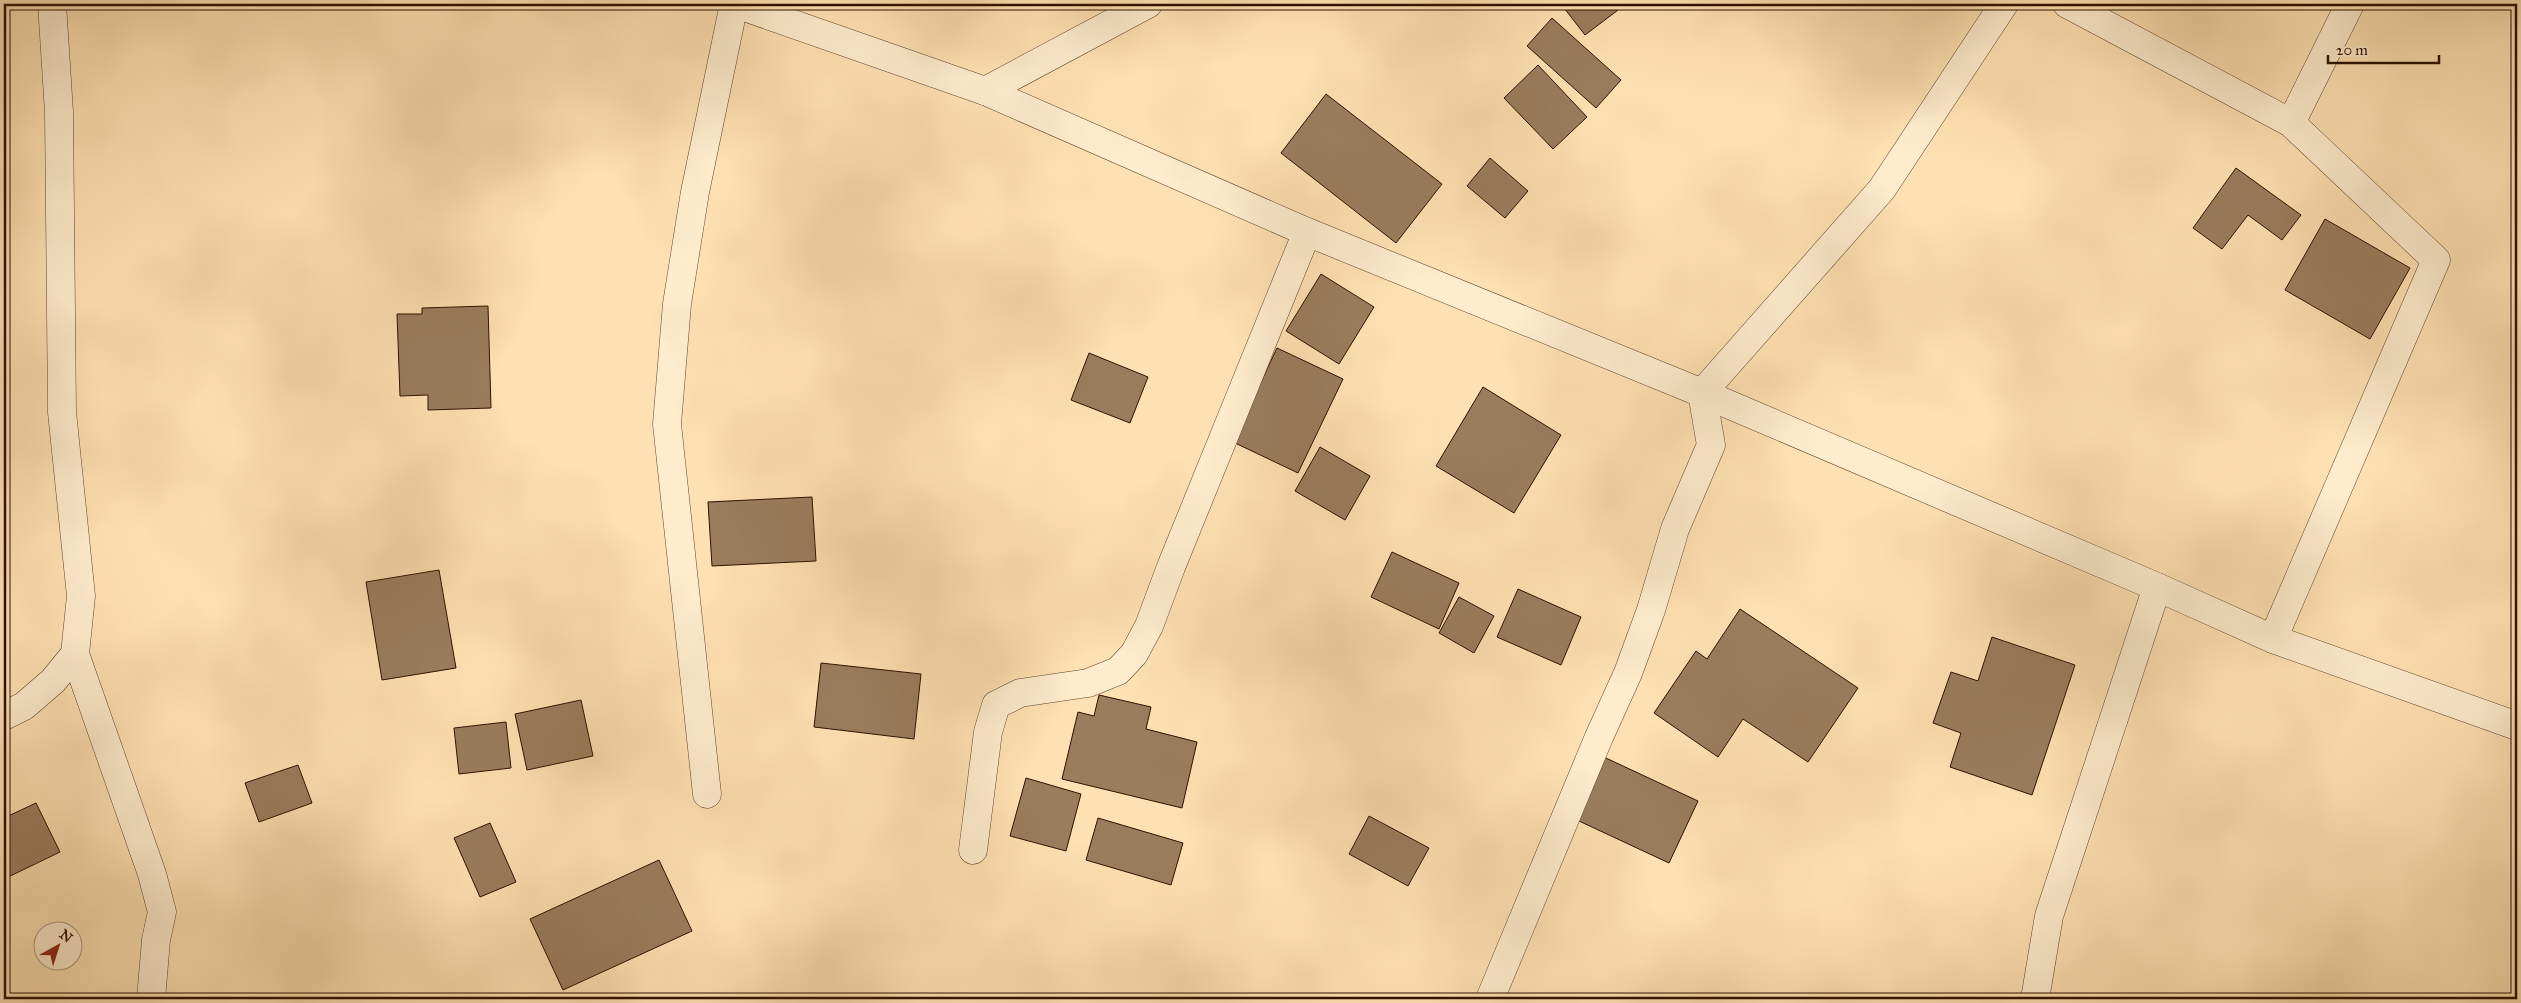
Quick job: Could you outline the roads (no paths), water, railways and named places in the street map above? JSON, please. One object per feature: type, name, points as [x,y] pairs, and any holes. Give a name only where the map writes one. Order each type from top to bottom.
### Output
[{"type":"street","points":[[52,4],[59,112],[62,412],[81,596],[75,654],[152,874],[162,912],[156,940],[151,999]]},
{"type":"street","points":[[707,794],[667,424],[677,304],[695,192],[735,4],[985,92],[1307,232],[1702,393],[2157,587],[2273,639],[2517,726]]},
{"type":"street","points":[[985,92],[1148,4]]},
{"type":"street","points":[[1702,393],[1882,189],[2004,4]]},
{"type":"street","points":[[2067,4],[2291,123],[2436,260],[2273,639]]},
{"type":"street","points":[[2291,123],[2350,4]]},
{"type":"street","points":[[973,850],[988,732],[996,705],[1020,693],[1088,683],[1118,671],[1134,654],[1149,626],[1171,567],[1307,232]]},
{"type":"street","points":[[1490,999],[1598,737],[1628,673],[1675,530],[1711,445],[1702,393]]},
{"type":"street","points":[[2035,999],[2049,916],[2157,587]]},
{"type":"street","points":[[4,716],[32,700],[54,681],[75,654]]}]
